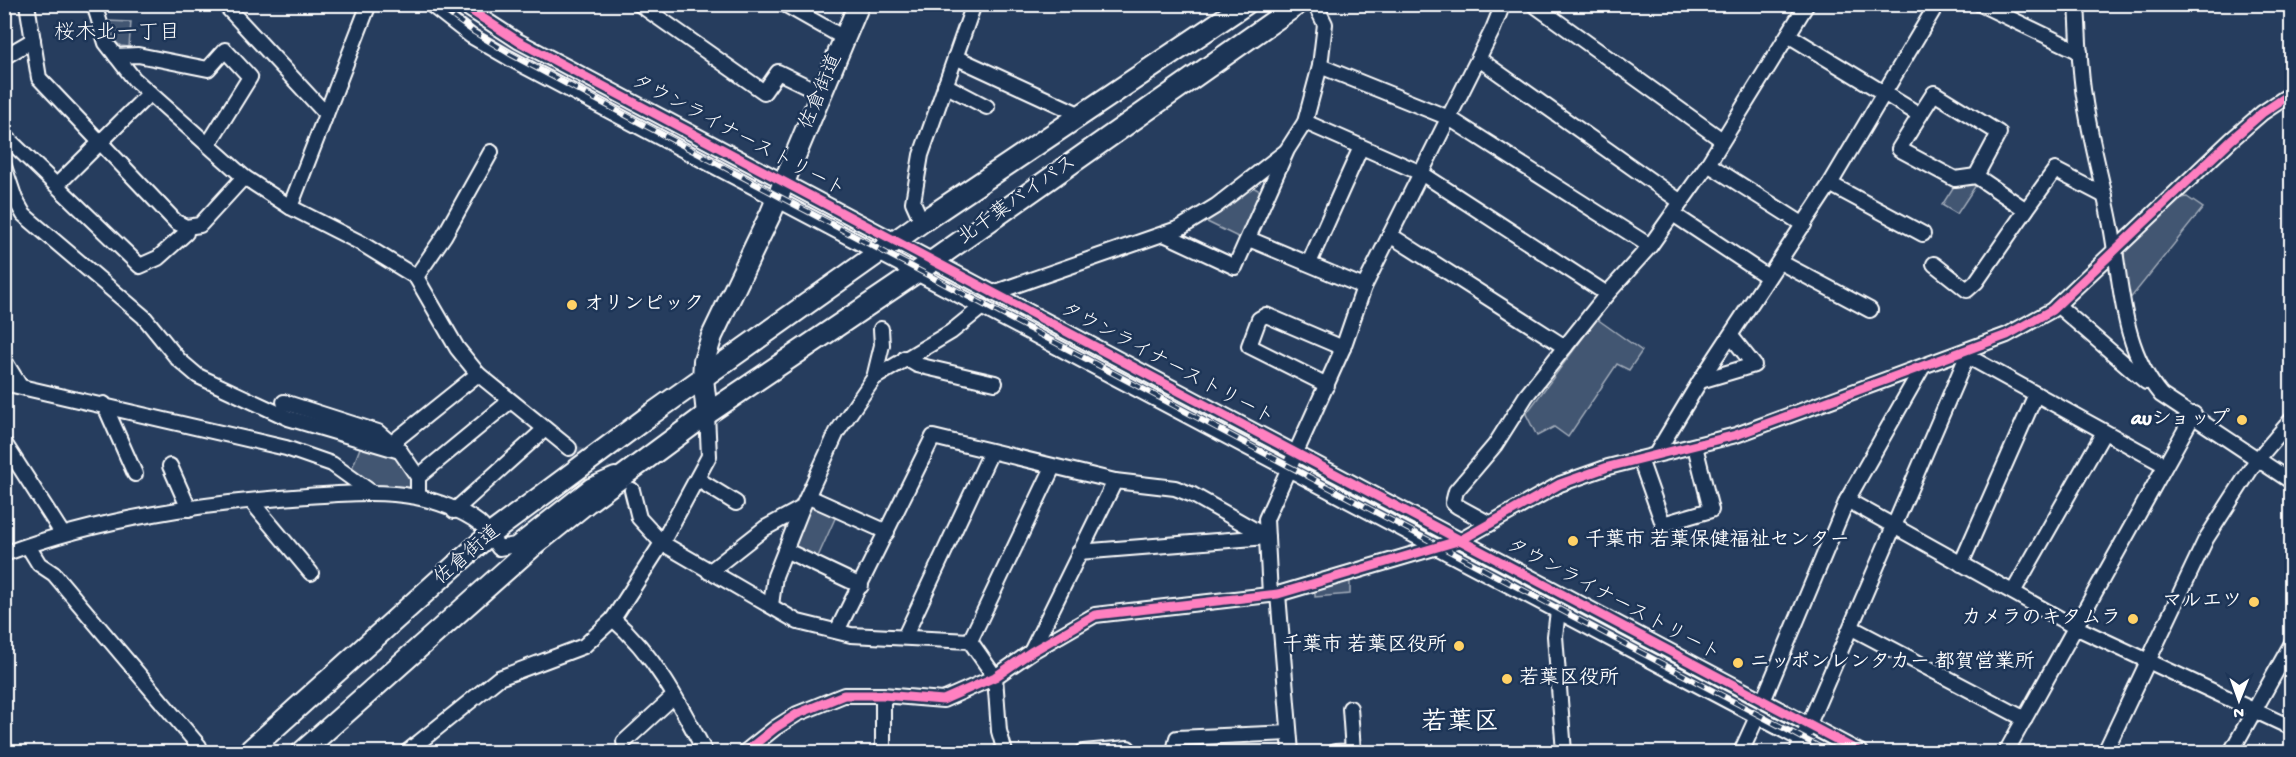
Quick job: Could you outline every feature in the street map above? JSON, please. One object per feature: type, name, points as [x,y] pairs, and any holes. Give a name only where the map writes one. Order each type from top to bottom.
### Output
[{"type":"highway","name":"佐倉街道","points":[[302,753],[531,548],[707,414],[703,378],[704,361],[712,336],[781,190],[859,4]]},
{"type":"highway","name":"北千葉バイパス","points":[[703,378],[922,222],[1246,4]]},
{"type":"highway","name":"北千葉バイパス","points":[[707,414],[925,267],[1298,4]]},
{"type":"highway","name":"佐倉街道","points":[[248,753],[489,536],[703,378]]},
{"type":"street","points":[[27,4],[39,78],[176,222],[186,228],[200,225],[244,177]]},
{"type":"street","points":[[94,4],[106,44],[134,79],[209,143],[244,177],[290,207],[358,242],[416,277],[457,348],[478,374],[569,448]]},
{"type":"street","points":[[224,4],[326,114]]},
{"type":"street","points":[[290,207],[369,4]]},
{"type":"street","name":"タウンライナーストリート","points":[[430,4],[471,36],[510,58],[781,190],[925,267],[982,307],[1558,610],[1757,717],[1799,746],[1825,753]]},
{"type":"street","name":"タウンライナーストリート","points":[[461,4],[518,41],[781,190],[887,247],[925,267],[993,293],[1860,753]]},
{"type":"street","points":[[639,4],[764,92],[778,72],[821,93]]},
{"type":"street","points":[[784,4],[844,38]]},
{"type":"street","points":[[922,222],[913,201],[921,155],[974,4]]},
{"type":"street","points":[[1164,234],[1235,267],[1287,150],[1305,122],[1320,66],[1325,24],[1316,4]]},
{"type":"street","points":[[1291,753],[1266,519],[1343,348],[1364,286],[1479,59],[1503,4]]},
{"type":"street","points":[[1533,4],[1722,140]]},
{"type":"street","points":[[1490,524],[1453,503],[1456,491],[1495,446],[1526,396],[1607,294],[1650,246],[1708,164],[1804,8],[1789,4]]},
{"type":"street","points":[[1656,454],[1830,184],[1936,4]]},
{"type":"street","points":[[1980,4],[2080,51]]},
{"type":"street","points":[[2077,4],[2084,96],[2115,249],[2128,332],[2147,379],[2161,395]]},
{"type":"street","points":[[1788,35],[1920,115]]},
{"type":"street","points":[[4,57],[33,39]]},
{"type":"street","points":[[116,56],[138,55],[208,69],[225,50],[249,77],[209,143]]},
{"type":"street","points":[[955,57],[1081,115]]},
{"type":"street","points":[[1479,59],[1681,202]]},
{"type":"street","points":[[1320,66],[1449,118],[1650,246]]},
{"type":"street","points":[[945,85],[987,107]]},
{"type":"street","points":[[57,185],[150,93]]},
{"type":"street","points":[[1976,176],[1999,133],[1934,93],[1899,149],[1955,179],[1976,176],[2026,210]]},
{"type":"street","points":[[745,753],[775,728],[797,714],[844,695],[883,695],[943,700],[995,677],[1031,652],[1095,615],[1274,594],[1461,540],[1560,484],[1656,454],[1736,435],[1969,352],[2007,334],[2057,305],[2262,113],[2292,93]]},
{"type":"street","points":[[1305,122],[1421,173],[1607,294]]},
{"type":"street","points":[[4,135],[140,266],[158,258],[186,233],[186,228]]},
{"type":"street","points":[[1309,263],[1361,147]]},
{"type":"street","points":[[993,293],[1118,247],[1164,234],[1216,206],[1287,150]]},
{"type":"street","points":[[416,277],[444,236],[491,152]]},
{"type":"street","points":[[1708,164],[1804,225]]},
{"type":"street","points":[[4,166],[15,199],[24,215],[144,317],[178,359],[198,376],[288,418],[396,447]]},
{"type":"street","points":[[1934,264],[1967,290],[1976,282],[2055,170],[2105,196]]},
{"type":"street","points":[[1830,184],[1923,234]]},
{"type":"street","points":[[1673,214],[1768,277]]},
{"type":"street","points":[[1390,235],[1565,347]]},
{"type":"street","points":[[1249,239],[1364,286]]},
{"type":"street","points":[[1780,262],[1870,310]]},
{"type":"street","points":[[2057,305],[2161,395],[2194,414],[2256,461],[2292,482]]},
{"type":"street","points":[[874,378],[951,332],[982,307]]},
{"type":"street","points":[[1327,385],[1249,346],[1259,319],[1266,315],[1343,348]]},
{"type":"street","points":[[771,605],[775,576],[805,502],[837,432],[874,378],[882,345],[881,328]]},
{"type":"street","points":[[1701,381],[1754,365],[1731,336]]},
{"type":"street","points":[[1969,352],[2036,394],[2164,465]]},
{"type":"street","points":[[1799,746],[1852,628],[1969,352]]},
{"type":"street","points":[[905,358],[917,365],[995,383]]},
{"type":"street","points":[[4,360],[20,386]]},
{"type":"street","points":[[1763,701],[1847,500],[1922,368]]},
{"type":"street","points":[[396,447],[478,374]]},
{"type":"street","points":[[4,383],[104,404],[286,448],[332,464],[371,492]]},
{"type":"street","points":[[1961,564],[2036,394]]},
{"type":"street","points":[[284,402],[367,428],[396,447],[418,477],[418,497]]},
{"type":"street","points":[[418,477],[510,402]]},
{"type":"street","points":[[104,404],[135,474]]},
{"type":"street","points":[[407,753],[499,678],[584,646],[613,619],[663,543],[709,456],[707,414]]},
{"type":"street","points":[[2006,753],[2194,414]]},
{"type":"street","points":[[2105,753],[2206,539],[2256,461],[2292,419]]},
{"type":"street","points":[[454,510],[545,429]]},
{"type":"street","points":[[2013,592],[2104,432]]},
{"type":"street","points":[[837,631],[933,437],[1115,481],[1175,488],[1193,495],[1267,537]]},
{"type":"street","points":[[5,444],[62,533]]},
{"type":"street","points":[[1640,459],[1663,524],[1712,510],[1695,446]]},
{"type":"street","points":[[905,636],[992,452]]},
{"type":"street","points":[[170,466],[189,509]]},
{"type":"street","points":[[970,641],[1053,466]]},
{"type":"street","points":[[4,554],[62,533],[189,509],[251,501],[371,492],[418,497],[454,510],[479,523],[499,548],[515,545],[590,486],[636,467]]},
{"type":"street","points":[[697,479],[736,503]]},
{"type":"street","points":[[1031,652],[1115,481]]},
{"type":"street","points":[[632,490],[639,518],[663,543],[798,622],[851,635],[970,641]]},
{"type":"street","points":[[1847,500],[2075,627],[2292,728]]},
{"type":"street","points":[[251,501],[312,573]]},
{"type":"street","points":[[805,502],[886,532]]},
{"type":"street","points":[[709,572],[765,528],[805,502]]},
{"type":"street","points":[[1079,552],[1267,537]]},
{"type":"street","points":[[28,546],[39,564],[54,574],[199,746],[200,753]]},
{"type":"street","points":[[785,550],[861,586]]},
{"type":"street","points":[[1558,610],[1555,636],[1564,753]]},
{"type":"street","points":[[613,619],[641,648],[675,696],[705,753]]},
{"type":"street","points":[[1852,628],[2025,719]]},
{"type":"street","points":[[970,641],[995,677],[999,731],[1005,753]]},
{"type":"street","points":[[2231,753],[2292,643]]},
{"type":"street","points":[[883,695],[883,753]]},
{"type":"street","points":[[624,741],[675,696]]},
{"type":"street","points":[[1335,753],[1353,751],[1350,708]]},
{"type":"street","points":[[1742,753],[1757,717]]},
{"type":"street","points":[[1174,753],[1177,738],[1289,733]]},
{"type":"street","points":[[1083,753],[1128,748],[1128,753]]},
{"type":"shaded area","points":[[107,21],[131,22],[129,47],[121,46],[109,37]]},
{"type":"shaded area","points":[[1956,183],[1976,185],[1957,214],[1942,205]]},
{"type":"shaded area","points":[[1247,184],[1262,192],[1242,239],[1201,219]]},
{"type":"shaded area","points":[[2187,197],[2203,208],[2129,300],[2123,258],[2125,251],[2182,198]]},
{"type":"shaded area","points":[[1597,319],[1642,351],[1629,370],[1617,364],[1568,437],[1554,427],[1537,436],[1526,414]]},
{"type":"shaded area","points":[[362,443],[399,454],[416,477],[414,493],[373,487],[351,471]]},
{"type":"shaded area","points":[[815,505],[837,514],[816,561],[792,549],[809,506]]},
{"type":"shaded area","points":[[1350,579],[1350,594],[1315,597],[1315,590]]},
{"type":"tunnel","points":[[569,448],[621,482]]},
{"type":"railway","points":[[436,4],[474,32],[510,54],[1829,752]]},
{"type":"railway","points":[[459,4],[517,42],[657,118],[1855,752]]},
{"type":"cycle path","points":[[461,4],[518,41],[1860,752]]},
{"type":"cycle path","points":[[745,752],[797,714],[844,695],[883,695],[943,700],[995,677],[1031,652],[1095,615],[1278,594],[1461,540],[1560,484],[1608,467],[1736,435],[2007,335],[2052,310],[2231,140],[2262,113],[2292,93]]},
{"type":"place","name":"オリンピック","points":[[572,305]]},
{"type":"place","name":"auショップ","points":[[2242,420]]},
{"type":"place","name":"千葉市 若葉保健福祉センター","points":[[1573,541]]},
{"type":"place","name":"マルエツ","points":[[2254,602]]},
{"type":"place","name":"カメラのキタムラ","points":[[2133,619]]},
{"type":"place","name":"千葉市 若葉区役所","points":[[1459,646]]},
{"type":"place","name":"ニッポンレンタカー 都賀営業所","points":[[1738,663]]},
{"type":"place","name":"若葉区役所","points":[[1507,679]]},
{"type":"district","name":"桜木北一丁目","points":[[117,34]]},
{"type":"district","name":"若葉区","points":[[1460,724]]}]
